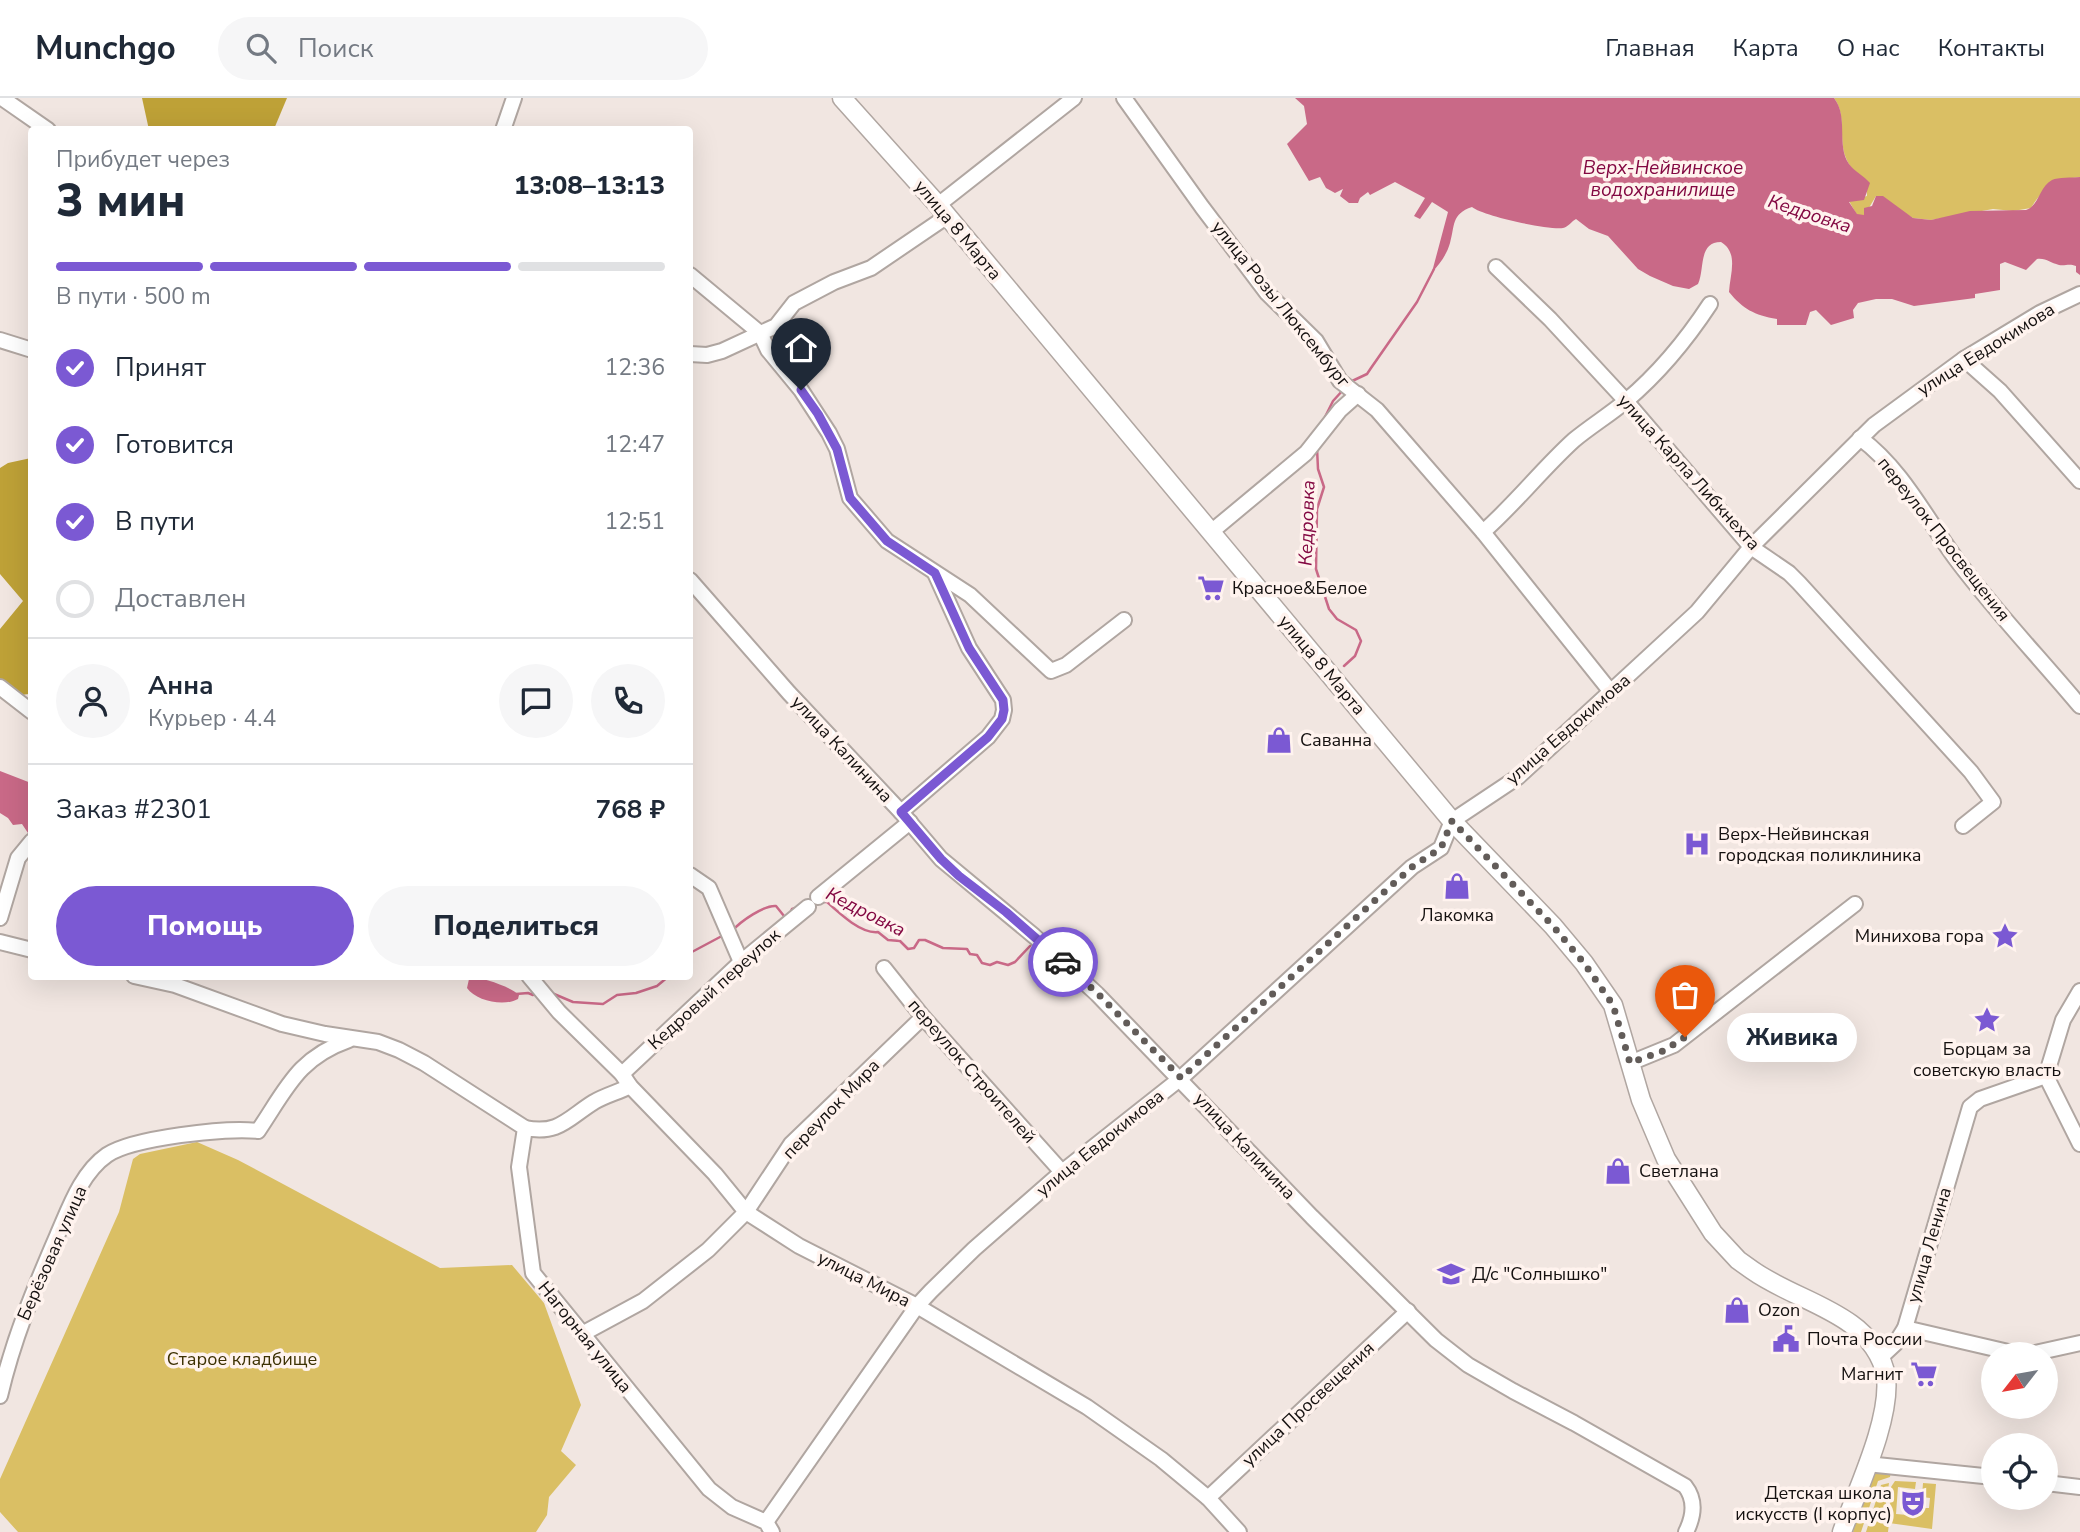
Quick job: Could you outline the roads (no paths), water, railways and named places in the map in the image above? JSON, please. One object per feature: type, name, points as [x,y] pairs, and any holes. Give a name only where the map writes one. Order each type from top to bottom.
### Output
[{"type":"main road","name":"улица 8 Марта","points":[[842,98],[942,211],[1452,821],[1553,926],[1591,974],[1613,1005],[1641,1100],[1666,1159],[1703,1220],[1724,1247],[1764,1279],[1852,1324],[1880,1358]]},
{"type":"main road","points":[[1843,1532],[1867,1464],[1885,1399],[1886,1377],[1880,1358]]},
{"type":"street","points":[[2,98],[42,126]]},
{"type":"street","points":[[504,126],[514,98]]},
{"type":"street","points":[[693,354],[707,355],[722,351],[776,326],[794,303],[834,282],[870,268],[942,211],[1074,98]]},
{"type":"street","name":"улица Розы Люксембург","points":[[1124,98],[1257,280],[1316,341],[1351,389],[1377,410],[1483,532],[1611,692]]},
{"type":"street","name":"улица Карла Либкнехта","points":[[1496,267],[1550,319],[1626,401],[1751,547],[1799,583],[1971,772],[1993,802],[1963,826]]},
{"type":"street","points":[[693,277],[760,333],[768,350],[801,390],[829,433],[837,449],[850,498],[887,541],[970,595],[1051,671],[1066,665],[1124,621]]},
{"type":"street","name":"улица Евдокимова","points":[[769,1527],[917,1306],[974,1249],[1062,1172],[1181,1078],[1412,867],[1441,848],[1452,821],[1518,777],[1697,612],[1751,547],[1860,438],[1890,412],[1964,359],[2040,313],[2080,294]]},
{"type":"street","points":[[1483,532],[1514,504],[1572,442],[1626,401],[1693,331],[1710,304]]},
{"type":"street","points":[[0,340],[28,349]]},
{"type":"street","points":[[1964,359],[2000,391],[2080,481]]},
{"type":"street","points":[[1211,532],[1306,453],[1340,410],[1351,389]]},
{"type":"street","name":"переулок Просвещения","points":[[1860,438],[1880,454],[1895,472],[1968,575],[2080,706]]},
{"type":"street","name":"Кедровый переулок","points":[[622,1073],[741,962],[813,902],[905,817],[988,737],[1002,719],[1003,700],[969,648],[935,573]]},
{"type":"street","name":"улица Калинина","points":[[693,583],[941,859],[1034,936],[1097,993],[1312,1217],[1436,1340],[1468,1365],[1679,1481],[1689,1492],[1693,1508],[1686,1532]]},
{"type":"street","points":[[0,687],[28,709]]},
{"type":"street","points":[[0,918],[18,858],[28,846]]},
{"type":"street","points":[[693,877],[709,888],[741,962]]},
{"type":"street","points":[[1630,1063],[1674,1045],[1855,904]]},
{"type":"street","points":[[0,942],[28,949]]},
{"type":"street","name":"переулок Строителей","points":[[884,968],[923,1017],[1062,1172]]},
{"type":"street","points":[[152,980],[175,985],[282,1024],[378,1042],[399,1050],[424,1063],[525,1128],[541,1131],[558,1127],[596,1101],[630,1086]]},
{"type":"street","name":"улица Мира","points":[[533,980],[559,1012],[622,1073],[630,1086],[715,1174],[746,1212],[799,1246],[917,1306],[1087,1407],[1161,1459],[1208,1497],[1239,1532]]},
{"type":"street","points":[[2080,991],[2063,1020],[2046,1076],[2080,1144]]},
{"type":"street","name":"переулок Мира","points":[[582,1334],[643,1301],[708,1250],[733,1222],[746,1212],[791,1144],[923,1017]]},
{"type":"street","name":"Берёзовая улица","points":[[0,1396],[30,1296],[74,1200],[95,1166],[115,1150],[166,1138],[233,1129],[258,1131],[299,1070],[323,1050],[352,1039]]},
{"type":"street","name":"улица Ленина","points":[[1880,1358],[1895,1344],[1905,1328],[1968,1112],[1980,1099],[2046,1076]]},
{"type":"street","name":"Нагорная улица","points":[[525,1128],[519,1167],[533,1273],[709,1489],[732,1507],[769,1527]]},
{"type":"street","name":"улица Просвещения","points":[[1208,1497],[1408,1311]]},
{"type":"street","points":[[1905,1328],[1981,1346]]},
{"type":"street","points":[[2058,1348],[2080,1343]]},
{"type":"street","points":[[1867,1464],[1981,1476]]},
{"type":"street","points":[[2058,1484],[2080,1487]]},
{"type":"water","name":"Верх-Нейвинское водохранилище","points":[[1295,98],[1834,98],[1841,114],[1845,156],[1851,167],[1870,183],[1864,200],[1849,202],[1857,214],[1864,215],[1864,208],[1872,206],[1876,196],[1883,196],[1913,218],[1931,220],[1970,211],[2026,210],[2034,205],[2044,187],[2052,180],[2080,177],[2080,275],[2076,272],[2076,266],[2059,265],[2043,259],[2037,259],[2026,270],[2005,262],[2000,264],[2000,290],[1975,294],[1975,298],[1914,306],[1892,299],[1876,299],[1858,303],[1853,310],[1854,318],[1831,325],[1816,310],[1810,312],[1806,325],[1777,325],[1777,319],[1750,310],[1729,292],[1732,258],[1727,247],[1721,242],[1714,243],[1705,251],[1698,284],[1689,289],[1673,286],[1638,269],[1608,236],[1589,229],[1576,219],[1563,228],[1544,227],[1501,218],[1472,207],[1457,217],[1447,251],[1432,272],[1448,212],[1432,202],[1420,219],[1414,216],[1425,198],[1395,182],[1370,195],[1368,192],[1358,203],[1349,203],[1340,196],[1343,189],[1335,193],[1326,188],[1320,177],[1309,181],[1287,144],[1307,124],[1304,106]]},
{"type":"water","points":[[0,771],[28,782],[28,833],[22,824],[13,825],[0,813]]},
{"type":"water","points":[[469,980],[485,980],[502,985],[519,995],[518,999],[512,1001],[498,1002],[483,999],[467,988]]},
{"type":"waterway","name":"Кедровка","points":[[1350,382],[1367,374],[1417,302],[1434,269]]},
{"type":"waterway","name":"Кедровка","points":[[1324,419],[1333,401],[1343,390]]},
{"type":"waterway","name":"Кедровка","points":[[1317,448],[1318,469],[1324,487],[1317,509],[1316,569],[1329,609],[1337,619],[1356,630],[1361,641],[1355,656],[1344,666]]},
{"type":"waterway","name":"Кедровка","points":[[823,902],[827,902],[865,930],[878,932],[888,940],[900,941],[908,949],[914,948],[919,940],[925,940],[943,948],[967,949],[970,954],[977,955],[982,963],[990,965],[997,962],[1008,965],[1015,962],[1030,946]]},
{"type":"waterway","name":"Кедровка","points":[[732,931],[765,908],[776,906],[788,918],[792,909],[799,907]]},
{"type":"waterway","name":"Кедровка","points":[[693,951],[720,937]]},
{"type":"waterway","name":"Кедровка","points":[[554,994],[573,1002],[603,1004],[617,995],[636,993],[657,986],[664,980]]},
{"type":"waterway","name":"Кедровка","points":[[516,994],[533,995]]},
{"type":"place","name":"Красное&Белое","points":[[1211,588]]},
{"type":"place","name":"Саванна","points":[[1279,740]]},
{"type":"place","name":"Верх-Нейвинская городская поликлиника","points":[[1697,844]]},
{"type":"place","name":"Лакомка","points":[[1457,886]]},
{"type":"place","name":"Минихова гора","points":[[2005,936]]},
{"type":"place","name":"Борцам за советскую власть","points":[[1987,1020]]},
{"type":"place","name":"Живика","points":[[1685,1037]]},
{"type":"place","name":"Светлана","points":[[1618,1171]]},
{"type":"place","name":"Д/с \"Солнышко\"","points":[[1451,1274]]},
{"type":"place","name":"Ozon","points":[[1737,1310]]},
{"type":"place","name":"Почта России","points":[[1786,1339]]},
{"type":"place","name":"Магнит","points":[[1924,1374]]},
{"type":"place","name":"Детская школа искусств (I корпус)","points":[[1913,1503]]},
{"type":"park label","name":"Старое кладбище","points":[[242,1359]]}]
